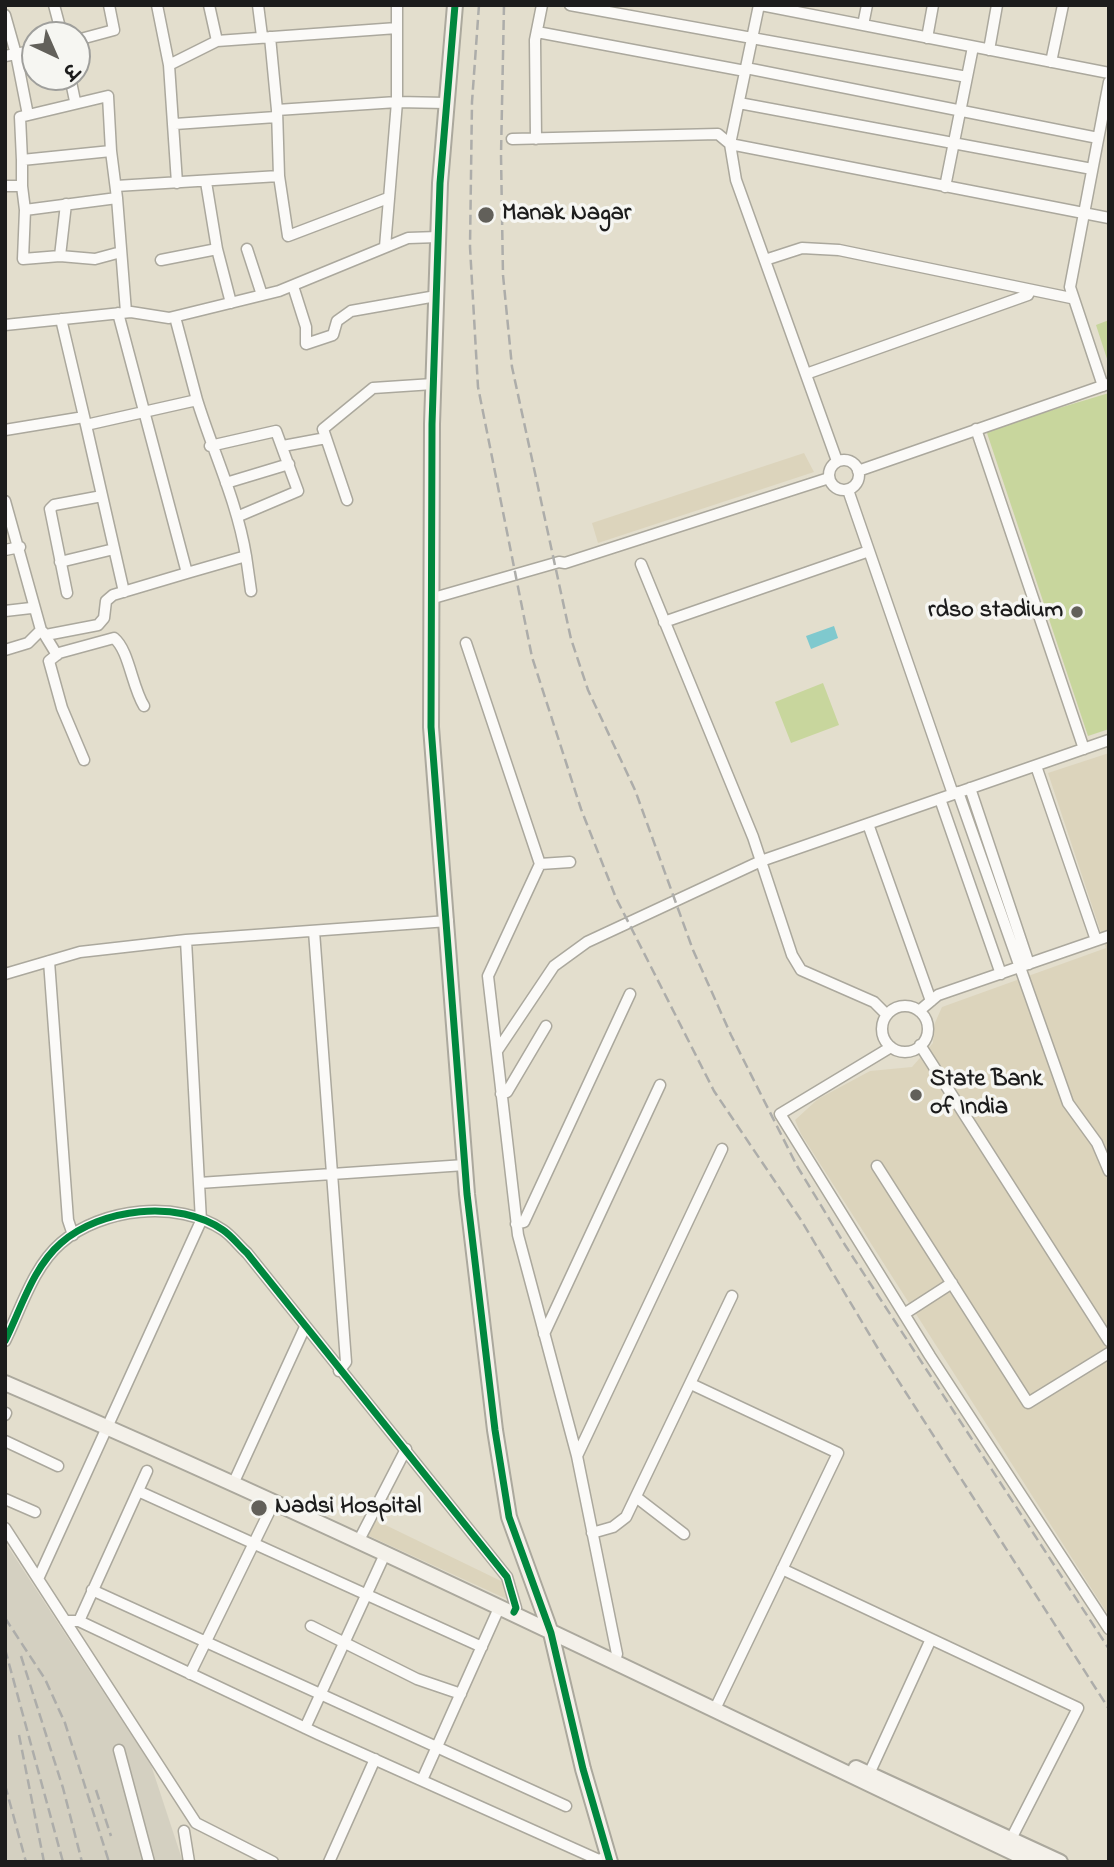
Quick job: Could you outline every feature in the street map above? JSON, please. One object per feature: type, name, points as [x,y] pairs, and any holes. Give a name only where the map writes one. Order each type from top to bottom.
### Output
[{"type":"street","points":[[91,36],[114,30],[109,5]]},
{"type":"street","points":[[157,5],[169,65],[177,183]]},
{"type":"street","points":[[209,5],[217,41]]},
{"type":"street","points":[[258,5],[266,36],[277,113],[279,176],[288,236],[388,198]]},
{"type":"street","points":[[385,247],[397,102],[397,5]]},
{"type":"street","points":[[65,1621],[79,1621],[305,1728],[599,1860],[609,1859],[583,1769],[551,1633],[509,1517],[495,1430],[465,1165],[431,727],[433,384],[438,237],[455,5]]},
{"type":"street","points":[[536,139],[537,32],[542,5]]},
{"type":"street","points":[[570,5],[967,77]]},
{"type":"street","points":[[837,461],[736,180],[730,144],[760,5],[812,10],[863,25],[1109,73]]},
{"type":"street","points":[[863,25],[867,5]]},
{"type":"street","points":[[927,38],[933,5]]},
{"type":"street","points":[[989,50],[997,5]]},
{"type":"street","points":[[1051,62],[1063,5]]},
{"type":"street","points":[[5,15],[11,55],[28,115]]},
{"type":"street","points":[[169,65],[217,41],[397,28]]},
{"type":"street","points":[[537,32],[1098,138]]},
{"type":"street","points":[[945,187],[973,47]]},
{"type":"street","points":[[858,471],[1106,385],[1071,298],[1070,287],[1109,82]]},
{"type":"street","points":[[73,91],[75,102]]},
{"type":"street","points":[[121,252],[94,259],[60,256],[23,259],[25,210],[20,117],[108,96],[121,252],[122,313],[142,411],[187,573]]},
{"type":"street","points":[[175,124],[397,102],[446,103]]},
{"type":"street","points":[[739,103],[954,141],[1092,169]]},
{"type":"street","points":[[512,139],[718,134],[730,144],[1109,218]]},
{"type":"street","points":[[22,160],[111,151]]},
{"type":"street","points":[[116,186],[279,176]]},
{"type":"street","points":[[206,182],[217,249],[231,303]]},
{"type":"street","points":[[5,186],[22,186]]},
{"type":"street","points":[[25,210],[117,198]]},
{"type":"street","points":[[60,256],[66,205]]},
{"type":"street","points":[[5,325],[122,313],[175,317],[293,286],[408,238],[438,237]]},
{"type":"street","points":[[765,260],[802,248],[839,250],[1071,298]]},
{"type":"street","points":[[161,260],[217,249]]},
{"type":"street","points":[[247,249],[262,295]]},
{"type":"street","points":[[293,286],[306,327],[306,344],[333,335],[337,321],[351,310],[436,296]]},
{"type":"street","points":[[806,374],[1028,295],[1030,290]]},
{"type":"street","points":[[175,317],[211,446],[239,516],[251,591]]},
{"type":"street","points":[[61,319],[124,592]]},
{"type":"street","points":[[347,500],[323,429],[373,388],[433,384]]},
{"type":"street","points":[[5,430],[85,421],[197,400]]},
{"type":"street","points":[[975,429],[1084,749]]},
{"type":"street","points":[[211,446],[276,431],[283,446],[298,491],[239,516]]},
{"type":"street","points":[[283,446],[326,438]]},
{"type":"street","points":[[847,460],[854,463],[858,471],[857,483],[848,490],[836,488],[829,478],[830,468],[837,461],[847,460]]},
{"type":"street","points":[[226,483],[289,464]]},
{"type":"street","points":[[430,599],[559,562],[565,563],[829,478]]},
{"type":"street","points":[[848,490],[1068,1103],[1097,1143],[1109,1171]]},
{"type":"street","points":[[67,593],[50,509],[102,496]]},
{"type":"street","points":[[5,501],[43,632],[57,655]]},
{"type":"street","points":[[5,550],[20,547]]},
{"type":"street","points":[[60,562],[114,549]]},
{"type":"street","points":[[664,622],[869,551]]},
{"type":"street","points":[[5,650],[28,643],[43,632],[98,625],[104,618],[106,601],[124,592],[246,556]]},
{"type":"street","points":[[642,564],[761,861],[792,956],[801,970],[874,1002],[887,1014]]},
{"type":"street","points":[[5,611],[31,608]]},
{"type":"street","points":[[83,760],[49,661],[57,655],[114,638],[121,644],[131,681],[144,706]]},
{"type":"street","points":[[466,643],[540,864],[488,976],[516,1224],[577,1457],[617,1654],[614,1663]]},
{"type":"street","points":[[496,1051],[554,966],[587,942],[761,861],[1109,740]]},
{"type":"street","points":[[1036,765],[1096,940]]},
{"type":"street","points":[[970,788],[1030,964]]},
{"type":"street","points":[[940,799],[1001,974]]},
{"type":"street","points":[[868,824],[931,1001]]},
{"type":"street","points":[[540,864],[570,862]]},
{"type":"street","points":[[5,974],[80,952],[186,940],[448,920]]},
{"type":"street","points":[[314,930],[346,1362],[339,1371]]},
{"type":"street","points":[[919,1011],[938,995],[1109,936]]},
{"type":"street","points":[[38,1579],[201,1221],[186,940]]},
{"type":"street","points":[[49,961],[68,1220],[74,1235]]},
{"type":"street","points":[[516,1224],[524,1222],[630,994]]},
{"type":"street","points":[[891,1047],[882,1031],[887,1014],[902,1006],[919,1011],[928,1026],[920,1045],[907,1051],[891,1047],[780,1114],[904,1314],[1109,1629]]},
{"type":"street","points":[[501,1094],[507,1092],[546,1026]]},
{"type":"street","points":[[920,1045],[1109,1341]]},
{"type":"street","points":[[544,1334],[660,1085]]},
{"type":"street","points":[[577,1457],[722,1149]]},
{"type":"street","points":[[199,1183],[465,1165]]},
{"type":"street","points":[[877,1166],[1028,1403],[1109,1353]]},
{"type":"street","points":[[5,1341],[41,1266],[60,1244],[89,1224],[134,1212],[178,1213],[223,1230],[247,1253],[507,1577],[516,1608],[507,1610],[482,1647],[422,1780]]},
{"type":"street","points":[[904,1314],[952,1283]]},
{"type":"street","points":[[592,1533],[613,1527],[626,1517],[732,1296]]},
{"type":"street","points":[[233,1483],[305,1328]]},
{"type":"street","points":[[5,1384],[233,1483],[507,1610],[1033,1862]]},
{"type":"street","points":[[691,1384],[838,1453],[782,1569],[719,1713],[722,1724],[1014,1862]]},
{"type":"street","points":[[5,1441],[58,1466]]},
{"type":"street","points":[[358,1542],[406,1450]]},
{"type":"street","points":[[79,1621],[147,1471]]},
{"type":"street","points":[[138,1491],[482,1647]]},
{"type":"street","points":[[636,1497],[684,1534]]},
{"type":"street","points":[[5,1499],[35,1512]]},
{"type":"street","points":[[190,1674],[274,1502]]},
{"type":"street","points":[[5,1528],[196,1823],[273,1862]]},
{"type":"street","points":[[305,1728],[385,1554]]},
{"type":"street","points":[[782,1569],[1078,1708],[1011,1839]]},
{"type":"street","points":[[92,1590],[566,1806]]},
{"type":"street","points":[[311,1626],[417,1679],[461,1694]]},
{"type":"street","points":[[869,1774],[931,1639]]},
{"type":"street","points":[[719,1713],[728,1708],[1060,1862]]},
{"type":"street","points":[[119,1751],[149,1862]]},
{"type":"street","points":[[329,1862],[375,1759]]},
{"type":"street","points":[[184,1831],[189,1862]]},
{"type":"shaded area","points":[[804,453],[814,472],[598,543],[592,523]]},
{"type":"shaded area","points":[[1109,753],[1109,1616],[801,1134],[795,1120],[818,1099],[870,1071],[912,1067],[933,1043],[934,1025],[942,1007],[1106,948],[1048,773]]},
{"type":"shaded area","points":[[373,1519],[501,1581],[511,1601],[365,1534]]},
{"type":"shaded area","points":[[5,1542],[151,1765],[183,1862],[5,1862]]},
{"type":"green space","points":[[1109,320],[1109,365],[1096,325]]},
{"type":"green space","name":"rdso stadium","points":[[1109,393],[1109,729],[1088,736],[986,430]]},
{"type":"green space","points":[[823,683],[839,725],[791,743],[775,702]]},
{"type":"water","points":[[834,626],[838,638],[811,649],[806,636]]},
{"type":"railway","points":[[479,5],[472,102],[470,247],[478,387],[532,657],[581,809],[616,898],[714,1091],[801,1220],[883,1357],[1109,1709]]},
{"type":"railway","points":[[504,5],[501,155],[503,275],[512,367],[571,639],[588,690],[635,790],[693,950],[731,1035],[797,1166],[845,1245],[1109,1649]]},
{"type":"railway","points":[[5,1618],[45,1679],[65,1723],[109,1862]]},
{"type":"railway","points":[[5,1649],[63,1862]]},
{"type":"railway","points":[[21,1656],[63,1788],[82,1862]]},
{"type":"railway","points":[[19,1735],[44,1862]]},
{"type":"railway","points":[[5,1785],[26,1862]]},
{"type":"railway","points":[[96,1790],[111,1836]]},
{"type":"cycle path","points":[[455,5],[440,183],[432,424],[431,727],[467,1194],[495,1430],[509,1517],[551,1633],[583,1769],[610,1862]]},
{"type":"cycle path","points":[[5,1341],[28,1289],[43,1264],[61,1243],[78,1231],[118,1215],[140,1212],[163,1211],[205,1220],[226,1232],[247,1253],[507,1577],[516,1608],[514,1612]]},
{"type":"place","name":"Manak Nagar","points":[[486,215]]},
{"type":"place","name":"rdso stadium","points":[[1077,612]]},
{"type":"place","name":"State Bank of India","points":[[916,1095]]},
{"type":"place","name":"Nadsi Hospital","points":[[259,1508]]}]
